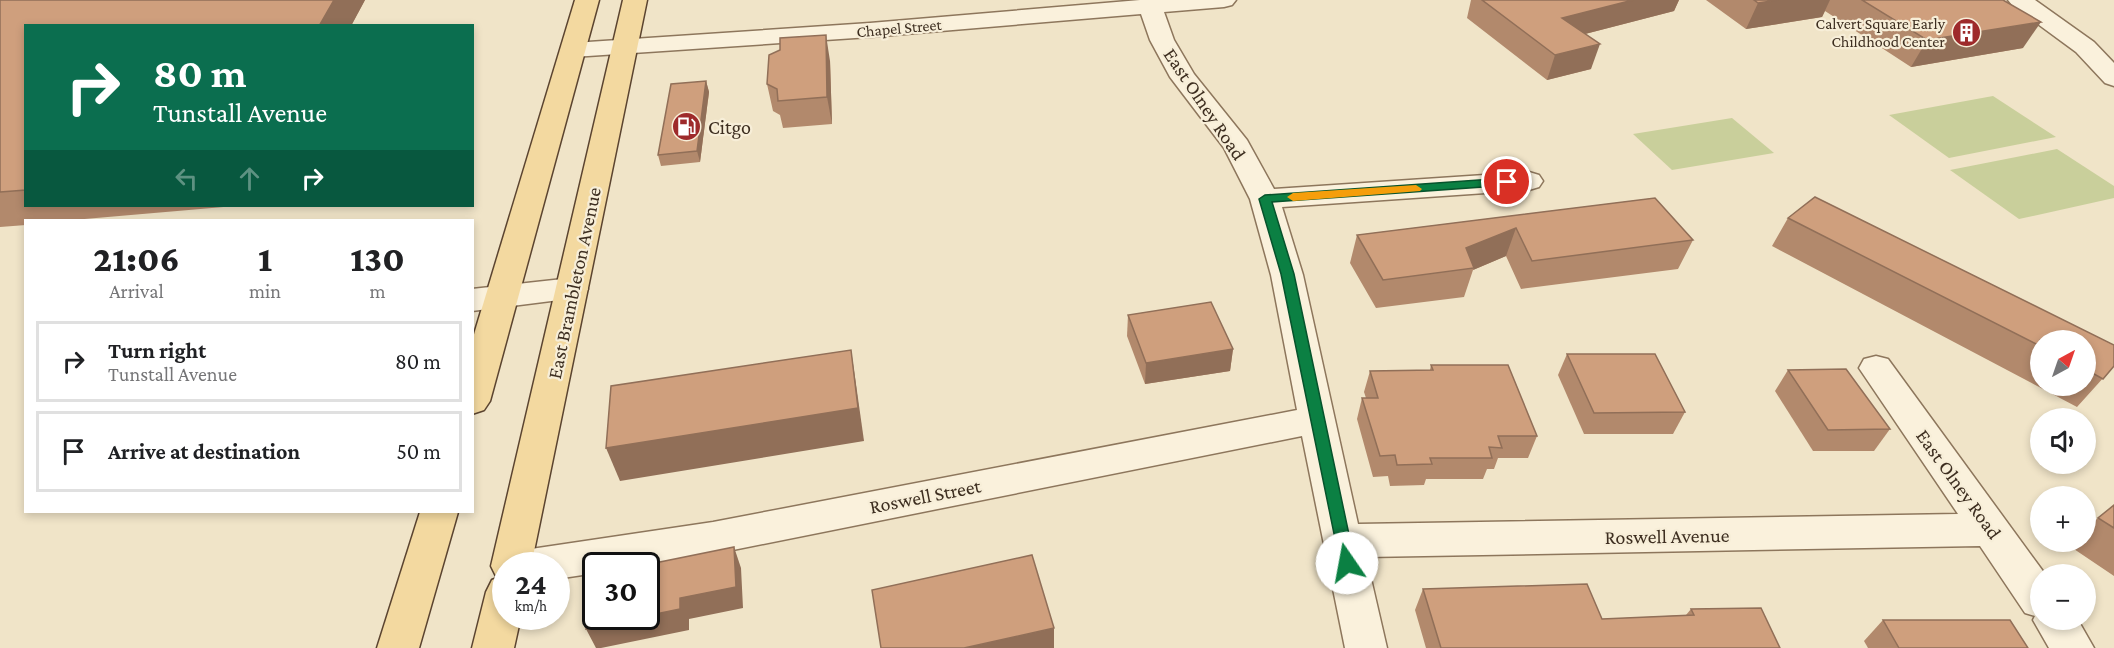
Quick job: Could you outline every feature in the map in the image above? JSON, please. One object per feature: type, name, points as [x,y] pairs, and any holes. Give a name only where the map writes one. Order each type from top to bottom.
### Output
[{"type":"main road","points":[[474,394],[504,297],[587,0]]},
{"type":"main road","name":"East Brambleton Avenue","points":[[514,552],[635,0]]},
{"type":"main road","points":[[398,648],[439,513]]},
{"type":"main road","points":[[493,648],[497,630]]},
{"type":"street","name":"Chapel Street","points":[[573,50],[870,30],[1224,0]]},
{"type":"street","points":[[2020,0],[2085,47],[2114,78]]},
{"type":"street","name":"East Olney Road","points":[[1150,6],[1162,40],[1183,77],[1237,146],[1265,199],[1287,274],[1366,648]]},
{"type":"street","points":[[1265,199],[1529,181]]},
{"type":"street","points":[[474,300],[572,289]]},
{"type":"street","name":"East Olney Road","points":[[1876,368],[2030,585]]},
{"type":"street","name":"Roswell Street","points":[[570,560],[713,538],[1317,420]]},
{"type":"street","name":"Roswell Avenue","points":[[1342,541],[1992,530]]},
{"type":"street","points":[[2061,630],[2073,648]]},
{"type":"green space","points":[[1993,96],[2056,137],[1949,158],[1889,115]]},
{"type":"green space","points":[[1732,118],[1774,153],[1672,170],[1633,134]]},
{"type":"green space","points":[[2057,149],[2114,186],[2114,198],[2019,219],[1950,170]]},
{"type":"building","points":[[0,0],[334,0],[320,24],[24,24],[24,190],[0,192]]},
{"type":"building","points":[[1482,0],[1633,0],[1562,18],[1600,44],[1555,55]]},
{"type":"building","points":[[1754,0],[1778,0],[1758,3]]},
{"type":"building","points":[[1862,0],[2003,0],[2041,22],[1927,40]]},
{"type":"building","points":[[826,35],[827,97],[778,101],[777,89],[767,84],[769,55],[780,50],[780,38]]},
{"type":"building","points":[[706,81],[697,151],[658,155],[671,84]]},
{"type":"building","points":[[1815,197],[2084,330],[2030,330],[2030,341],[1788,218]]},
{"type":"building","points":[[1655,198],[1693,240],[1532,261],[1516,228],[1466,248],[1474,268],[1383,280],[1357,235]]},
{"type":"building","points":[[1211,302],[1233,349],[1146,363],[1128,315]]},
{"type":"building","points":[[2096,336],[2114,345],[2114,366],[2103,379],[2096,375]]},
{"type":"building","points":[[851,350],[858,408],[606,448],[611,386]]},
{"type":"building","points":[[1567,354],[1655,354],[1685,412],[1594,413]]},
{"type":"building","points":[[1431,365],[1508,365],[1537,436],[1498,436],[1502,448],[1489,447],[1492,458],[1430,458],[1432,464],[1397,465],[1395,455],[1380,456],[1362,398],[1378,398],[1370,371],[1433,370]]},
{"type":"building","points":[[1846,369],[1890,429],[1828,430],[1788,370]]},
{"type":"building","points":[[2114,505],[2114,528],[2098,518]]},
{"type":"building","points":[[734,547],[736,587],[680,598],[680,609],[660,613],[660,562]]},
{"type":"building","points":[[1032,555],[1054,628],[964,648],[881,648],[872,590]]},
{"type":"building","points":[[1587,584],[1602,619],[1694,615],[1691,609],[1761,608],[1780,648],[1441,648],[1423,589]]},
{"type":"building","points":[[1883,620],[2010,620],[2028,648],[1899,648]]},
{"type":"slow traffic","points":[[1293,197],[1416,189]]},
{"type":"place","name":"Calvert Square Early Childhood Center","points":[[1966,32]]},
{"type":"place","name":"Citgo","points":[[687,127]]},
{"type":"route","points":[[1347,563],[1287,274],[1265,199],[1507,182]]}]
